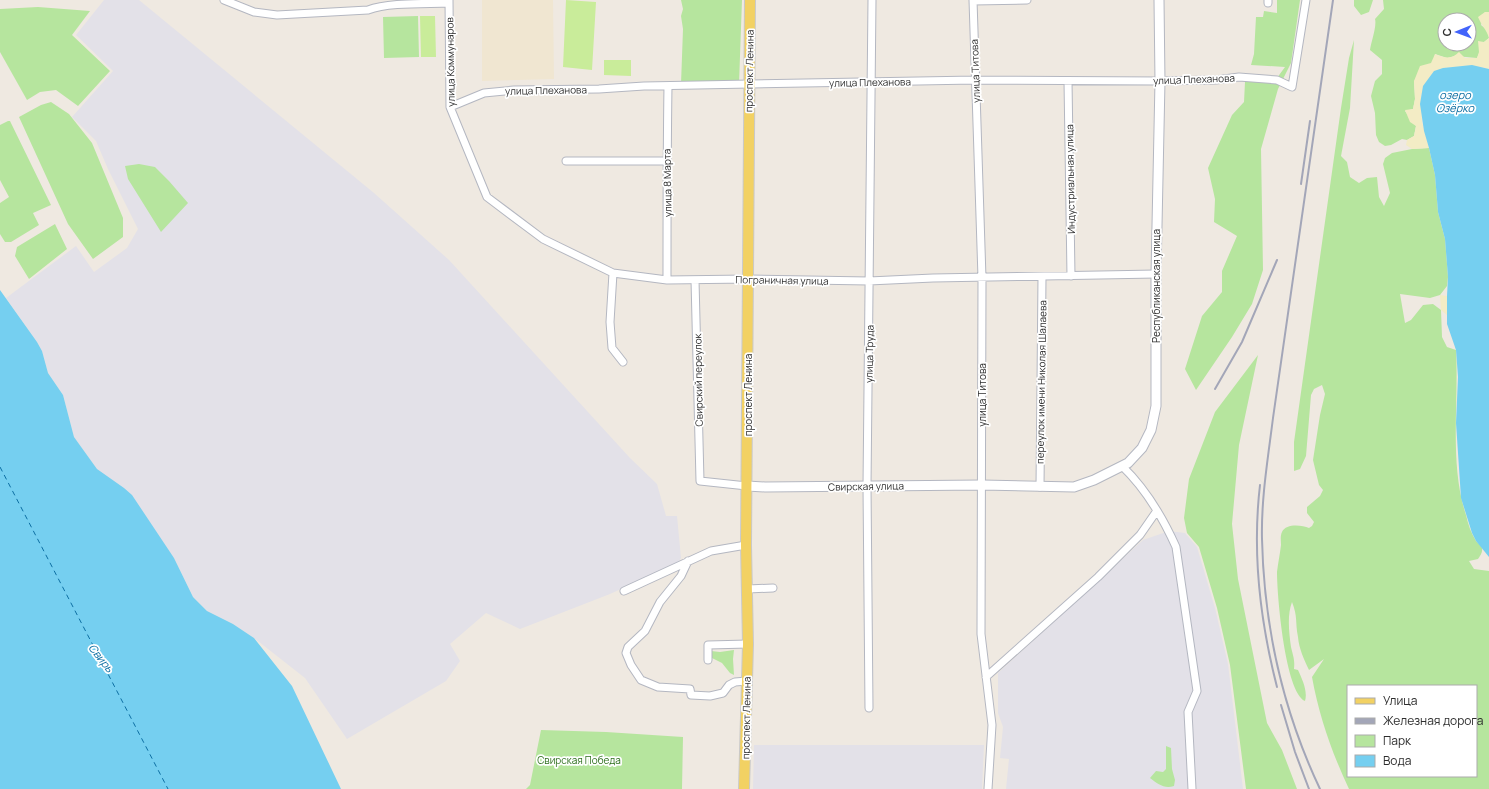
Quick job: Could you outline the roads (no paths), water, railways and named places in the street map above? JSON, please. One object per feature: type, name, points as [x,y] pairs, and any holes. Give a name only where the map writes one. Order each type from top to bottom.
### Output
[{"type":"main road","name":"проспект Ленина","points":[[744,789],[748,644],[746,545],[750,0]]},
{"type":"street","points":[[224,0],[254,12],[277,15],[368,10],[375,7],[392,5],[449,2]]},
{"type":"street","name":"улица Труда","points":[[868,708],[867,486],[872,0]]},
{"type":"street","points":[[973,1],[1027,0]]},
{"type":"street","name":"Республиканская улица","points":[[1036,487],[1074,487],[1094,480],[1128,462],[1142,448],[1151,430],[1156,406],[1156,274],[1160,81],[1159,0]]},
{"type":"street","name":"улица Плеханова","points":[[450,107],[484,93],[514,90],[749,84],[975,80],[1068,82],[1160,81],[1216,80],[1239,77],[1277,80],[1292,87],[1306,0]]},
{"type":"street","name":"улица Титова","points":[[973,1],[982,278],[981,634],[992,725],[988,789]]},
{"type":"street","name":"улица Коммунаров","points":[[449,2],[450,107],[464,145]]},
{"type":"street","name":"Индустриальная улица","points":[[1068,82],[1071,276]]},
{"type":"street","name":"улица 8 Марта","points":[[667,280],[668,189],[666,162],[668,86]]},
{"type":"street","name":"Пограничная улица","points":[[464,145],[487,197],[543,238],[613,272],[667,280],[748,279],[869,281],[933,278],[1156,274]]},
{"type":"street","points":[[566,161],[666,162]]},
{"type":"street","points":[[613,272],[610,322],[612,348],[623,362]]},
{"type":"street","name":"переулок имени Николая Шалаева","points":[[1036,487],[1042,277]]},
{"type":"street","name":"Свирский переулок","points":[[695,280],[700,481]]},
{"type":"street","points":[[1122,466],[1135,478],[1166,527],[1176,547],[1196,691],[1188,712],[1192,789]]},
{"type":"street","name":"Свирская улица","points":[[700,481],[765,488],[982,485],[1036,487]]},
{"type":"street","points":[[986,677],[1098,577],[1140,535],[1156,512]]},
{"type":"street","points":[[624,591],[711,551],[746,545]]},
{"type":"street","points":[[688,561],[681,576],[660,602],[645,631],[628,647],[626,654],[631,665],[641,680],[658,687],[690,689],[691,695],[710,696],[723,693],[729,685],[735,682],[747,681]]},
{"type":"street","points":[[748,589],[773,588]]},
{"type":"street","points":[[708,660],[708,645],[748,644]]},
{"type":"water","name":"озеро Озёрко","points":[[1472,65],[1489,69],[1489,557],[1476,541],[1472,533],[1461,498],[1456,423],[1458,377],[1456,350],[1447,324],[1448,277],[1445,239],[1438,212],[1435,175],[1424,131],[1420,104],[1423,86],[1434,71],[1443,68]]},
{"type":"water","name":"Свирь","points":[[0,290],[42,351],[48,373],[63,395],[74,437],[97,469],[132,495],[174,558],[193,597],[207,611],[233,624],[254,638],[292,686],[341,789],[0,789]]},
{"type":"railway","points":[[1320,789],[1307,759],[1286,699],[1271,636],[1264,572],[1262,524],[1265,478],[1273,418],[1333,0]]},
{"type":"railway","points":[[1301,184],[1310,121]]},
{"type":"railway","points":[[1215,389],[1242,342],[1277,260]]},
{"type":"railway","points":[[1260,485],[1257,536],[1259,587],[1266,637],[1277,687]]},
{"type":"railway","points":[[1281,705],[1295,752],[1309,789]]},
{"type":"park label","name":"Свирская Победа","points":[[579,760]]}]
